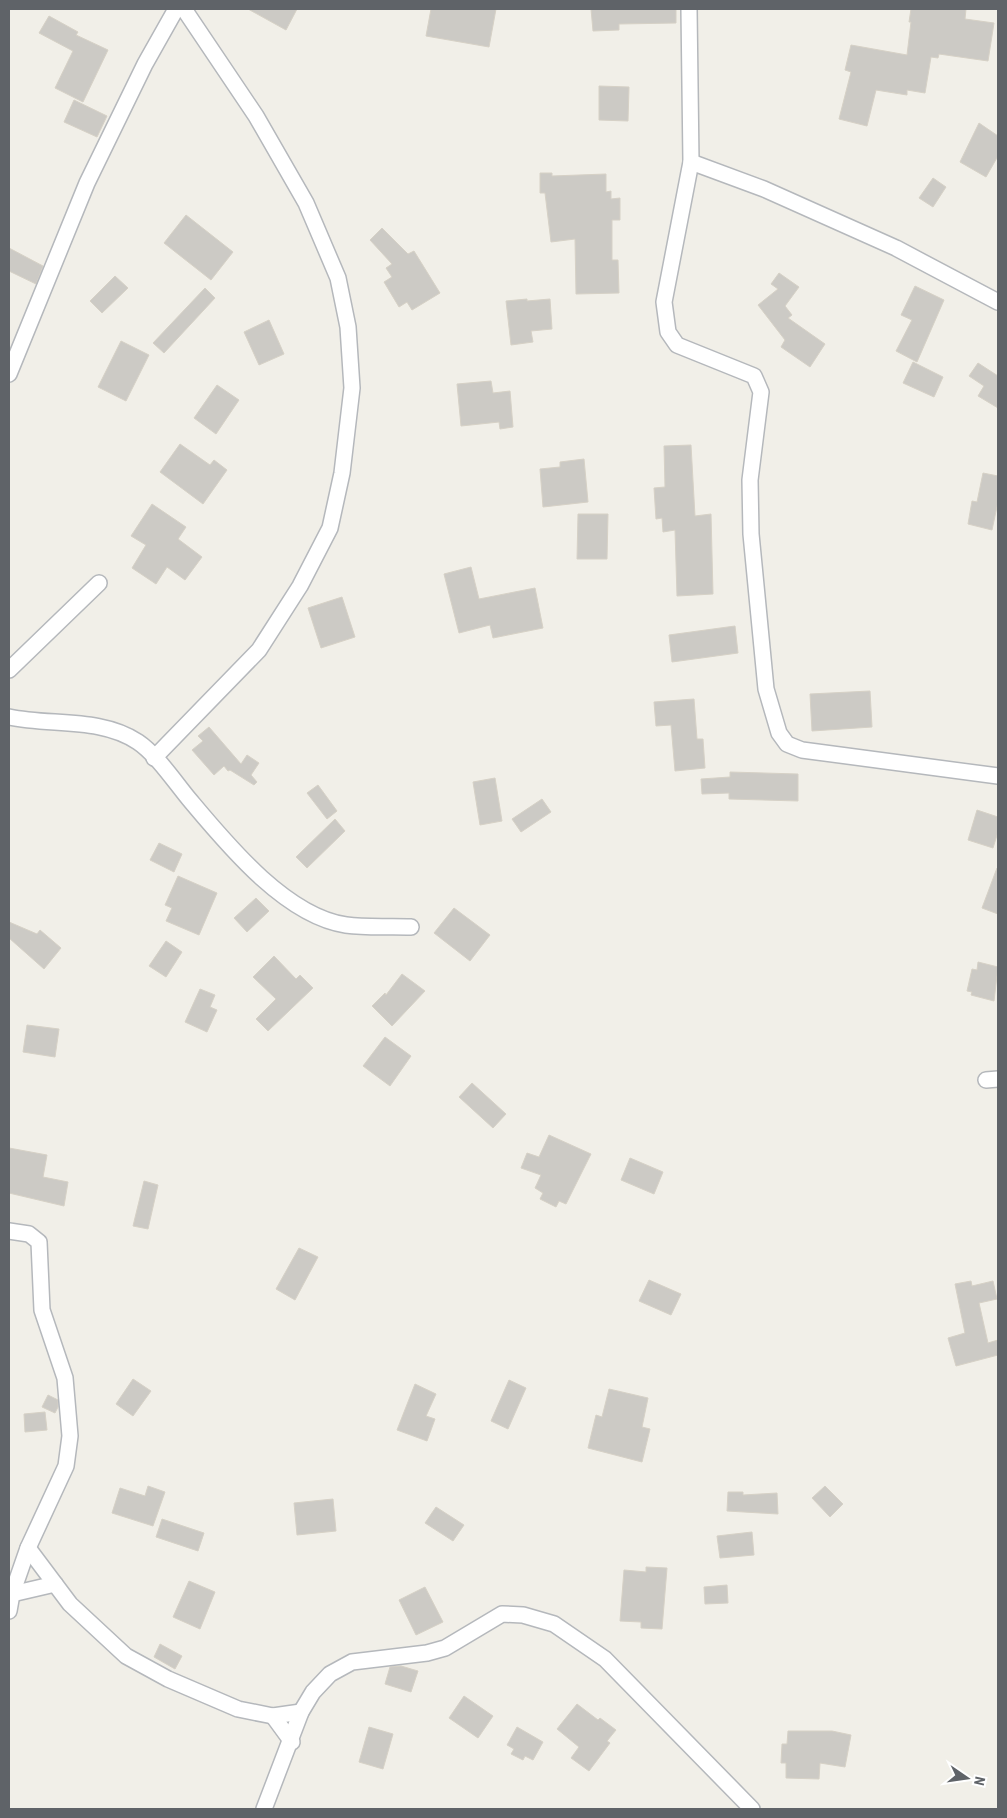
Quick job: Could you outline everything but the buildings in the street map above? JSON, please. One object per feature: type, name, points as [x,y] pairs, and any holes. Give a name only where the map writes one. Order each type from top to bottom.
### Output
[{"type":"street","points":[[9,374],[87,183],[145,64],[176,9]]},
{"type":"street","points":[[154,758],[259,650],[300,586],[330,528],[342,473],[352,388],[348,328],[338,278],[306,204],[256,116],[184,9]]},
{"type":"street","points":[[689,9],[691,162],[664,302],[668,332],[677,345],[754,376],[761,392],[750,480],[751,534],[766,689],[778,733],[787,744],[802,750],[998,776]]},
{"type":"street","points":[[691,162],[764,188],[887,244],[998,302]]},
{"type":"street","points":[[9,670],[99,583]]},
{"type":"street","points":[[9,717],[36,722],[96,726],[112,730],[139,742],[227,845],[278,892],[313,914],[345,925],[410,927]]},
{"type":"street","points":[[9,1231],[28,1234],[39,1242],[42,1310],[66,1378],[70,1436],[66,1466],[28,1548],[12,1594],[9,1611]]},
{"type":"street","points":[[28,1548],[70,1604],[126,1656],[168,1679],[238,1708],[273,1716],[301,1712]]},
{"type":"street","points":[[12,1594],[55,1584]]},
{"type":"street","points":[[264,1809],[292,1742],[301,1712],[312,1692],[330,1674],[352,1662],[427,1653],[461,1640],[487,1621],[502,1614],[523,1615],[554,1624],[605,1659],[752,1809]]},
{"type":"street","points":[[273,1716],[292,1742]]}]
